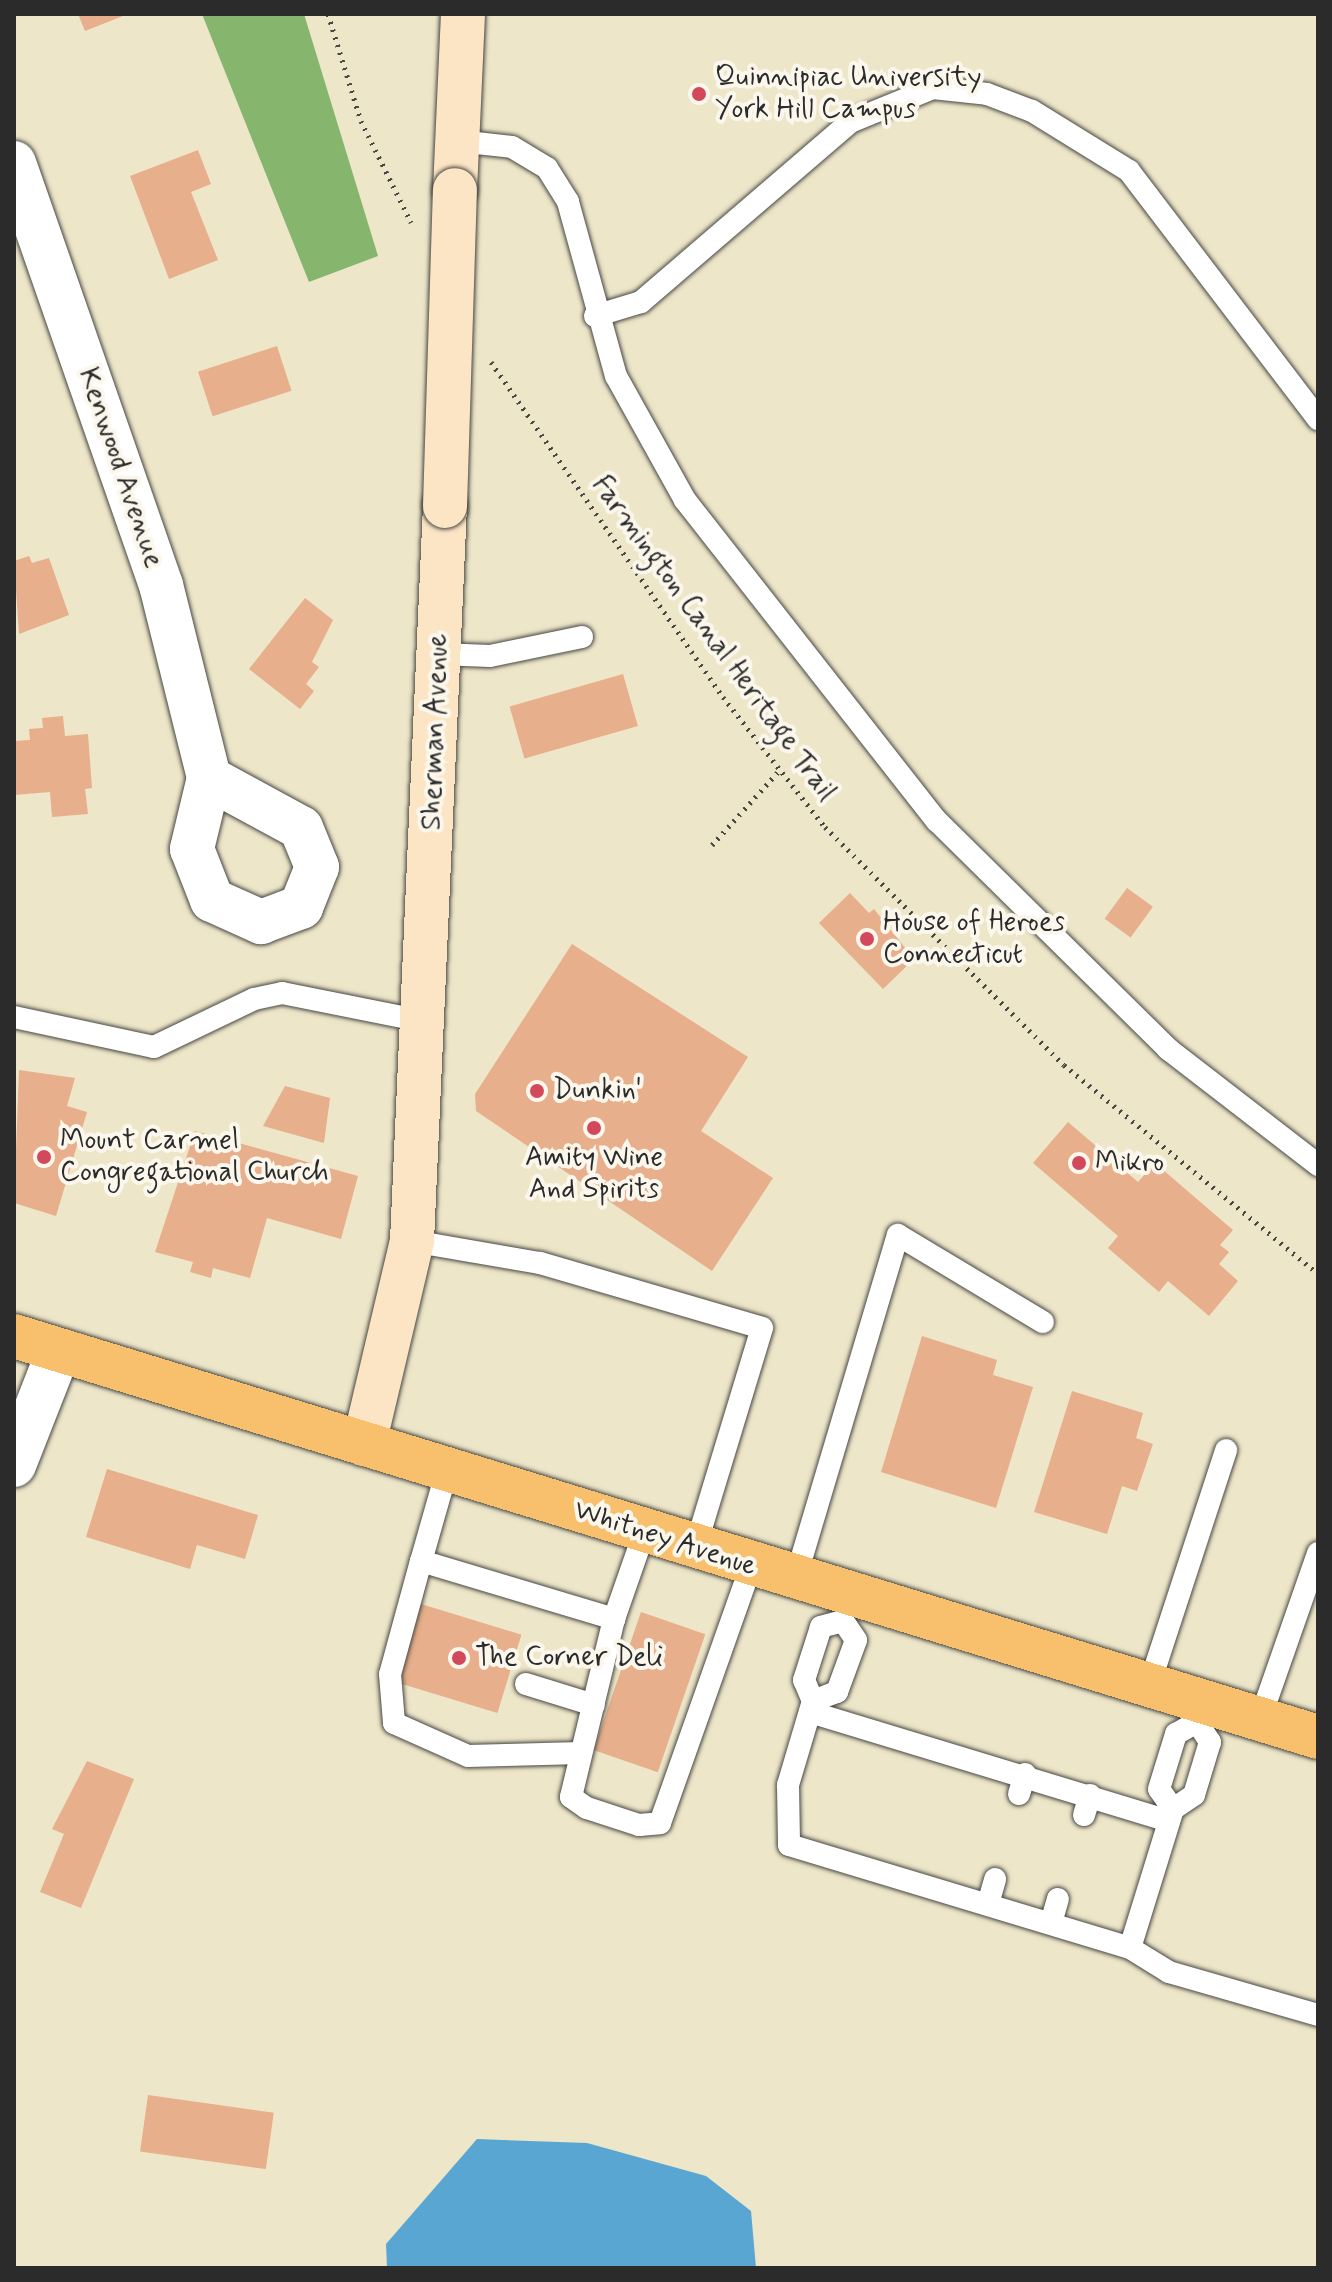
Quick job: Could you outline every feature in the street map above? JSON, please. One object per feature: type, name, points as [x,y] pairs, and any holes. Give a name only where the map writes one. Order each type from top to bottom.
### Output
[{"type":"highway","name":"Whitney Avenue","points":[[14,1336],[795,1580],[846,1609],[1150,1683],[1200,1712],[1260,1719],[1318,1737]]},
{"type":"main road","name":"Sherman Avenue","points":[[364,1444],[412,1241],[427,1022],[463,14]]},
{"type":"street","name":"Kenwood Avenue","points":[[14,163],[161,585],[209,778]]},
{"type":"street","points":[[14,1465],[59,1350]]},
{"type":"lane","points":[[595,316],[641,302],[850,122],[933,88],[987,94],[1032,111],[1129,171],[1318,419]]},
{"type":"lane","points":[[458,141],[512,147],[547,168],[568,202],[595,316],[616,376],[685,500],[937,821],[1168,1049],[1318,1165]]},
{"type":"lane","points":[[439,654],[490,656],[582,637]]},
{"type":"lane","points":[[14,1017],[154,1047],[254,999],[282,993],[427,1022]]},
{"type":"lane","points":[[795,1580],[898,1235],[1043,1322]]},
{"type":"lane","points":[[412,1241],[540,1263],[762,1328],[695,1549]]},
{"type":"lane","points":[[1150,1683],[1226,1450]]},
{"type":"lane","points":[[447,1470],[390,1674],[394,1723],[468,1756],[581,1753]]},
{"type":"lane","points":[[644,1533],[614,1619],[571,1797],[639,1825],[660,1823],[751,1566]]},
{"type":"lane","points":[[1260,1719],[1312,1585],[1318,1553]]},
{"type":"lane","points":[[421,1561],[614,1619]]},
{"type":"lane","points":[[811,1706],[837,1692],[856,1640],[846,1609],[821,1627],[804,1680],[811,1706],[788,1785],[789,1845],[1130,1948],[1169,1972],[1318,2015]]},
{"type":"lane","points":[[526,1684],[594,1705]]},
{"type":"lane","points":[[811,1706],[1087,1805],[1171,1815]]},
{"type":"lane","points":[[1130,1948],[1171,1815],[1194,1795],[1210,1742],[1200,1712],[1176,1734],[1159,1789],[1171,1815]]},
{"type":"lane","points":[[988,1904],[995,1879]]},
{"type":"lane","points":[[1051,1923],[1058,1899]]},
{"type":"path","points":[[328,14],[361,121],[418,235]]},
{"type":"path","name":"Farmington Canal Heritage Trail","points":[[489,359],[778,772],[879,886],[1033,1037],[1155,1146],[1318,1274]]},
{"type":"path","points":[[712,845],[778,772]]},
{"type":"green space","points":[[202,14],[304,14],[378,256],[309,282]]},
{"type":"water","points":[[477,2139],[587,2143],[706,2176],[751,2211],[756,2268],[387,2268],[386,2244]]},
{"type":"building","points":[[78,14],[128,14],[85,31]]},
{"type":"building","points":[[198,150],[211,184],[191,192],[218,260],[169,279],[130,176]]},
{"type":"building","points":[[277,346],[292,391],[213,416],[198,372]]},
{"type":"building","points":[[29,556],[32,563],[49,558],[69,615],[19,634],[14,561]]},
{"type":"building","points":[[305,598],[333,620],[312,662],[319,667],[306,684],[314,691],[300,709],[249,669]]},
{"type":"building","points":[[623,674],[638,726],[524,758],[510,707]]},
{"type":"building","points":[[63,716],[65,736],[88,734],[92,788],[85,789],[88,814],[52,817],[50,792],[14,795],[14,741],[30,740],[29,729],[43,728],[42,718]]},
{"type":"building","points":[[1127,888],[1153,907],[1131,938],[1105,919]]},
{"type":"building","points":[[850,893],[869,913],[874,909],[914,959],[883,989],[819,923]]},
{"type":"building","points":[[572,944],[748,1057],[701,1131],[773,1178],[712,1271],[476,1111],[475,1094]]},
{"type":"building","name":"Mount Carmel Congregational Church","points":[[19,1070],[75,1078],[67,1106],[87,1112],[56,1216],[14,1203]]},
{"type":"building","points":[[285,1086],[330,1098],[324,1143],[263,1126]]},
{"type":"building","points":[[1068,1122],[1138,1182],[1155,1163],[1233,1230],[1220,1245],[1229,1252],[1219,1264],[1238,1281],[1209,1316],[1168,1281],[1159,1292],[1108,1248],[1118,1236],[1033,1163]]},
{"type":"building","points":[[195,1131],[358,1176],[341,1239],[267,1218],[250,1278],[213,1268],[211,1278],[190,1272],[193,1262],[155,1252]]},
{"type":"building","points":[[922,1336],[997,1360],[993,1375],[1033,1387],[996,1508],[881,1472]]},
{"type":"building","points":[[1072,1391],[1143,1413],[1136,1438],[1153,1444],[1137,1491],[1122,1486],[1107,1534],[1034,1512]]},
{"type":"building","points":[[107,1469],[258,1515],[245,1559],[197,1545],[190,1569],[86,1537]]},
{"type":"building","name":"The Corner Deli","points":[[421,1604],[521,1635],[497,1713],[397,1682]]},
{"type":"building","points":[[641,1612],[705,1634],[658,1772],[593,1750]]},
{"type":"building","points":[[87,1761],[134,1779],[81,1908],[40,1892],[64,1834],[52,1829]]},
{"type":"building","points":[[148,2095],[274,2113],[266,2169],[140,2151]]},
{"type":"place","name":"Quinnipiac University York Hill Campus","points":[[699,94]]},
{"type":"place","name":"House of Heroes Connecticut","points":[[867,939]]},
{"type":"place","name":"Dunkin'","points":[[537,1091]]},
{"type":"place","name":"Amity Wine And Spirits","points":[[594,1128]]},
{"type":"place","name":"Mount Carmel Congregational Church","points":[[44,1157]]},
{"type":"place","name":"Mikro","points":[[1079,1163]]},
{"type":"place","name":"The Corner Deli","points":[[459,1658]]}]
